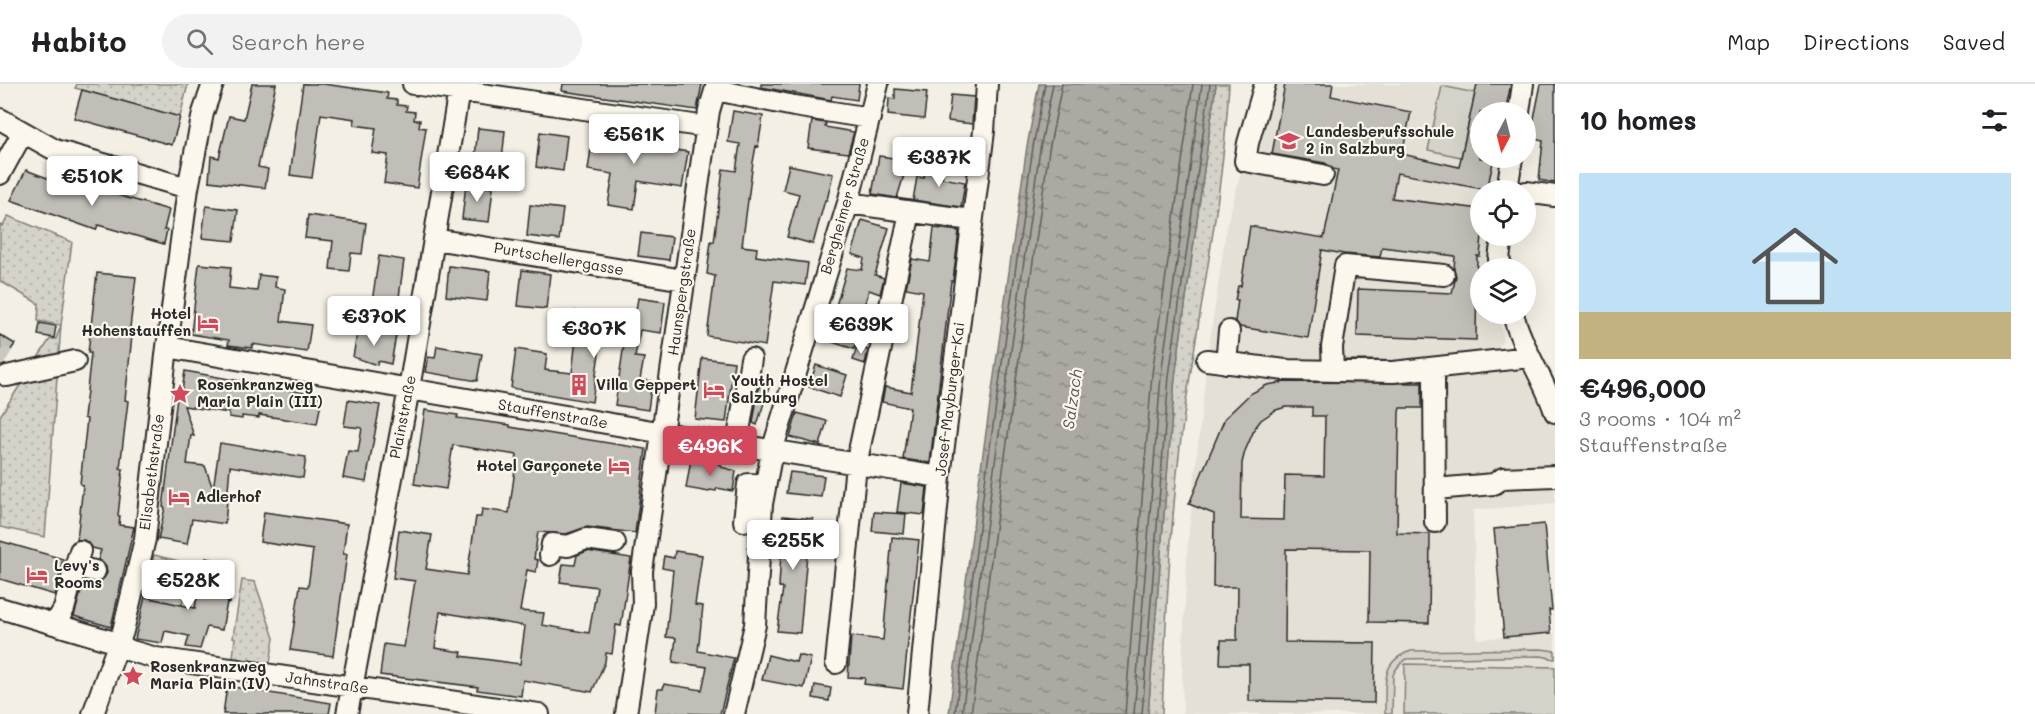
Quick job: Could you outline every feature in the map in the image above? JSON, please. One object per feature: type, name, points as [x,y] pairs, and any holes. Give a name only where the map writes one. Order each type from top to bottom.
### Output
[{"type":"street","name":"Elisabethstraße","points":[[93,714],[118,644],[145,539],[188,188],[203,113],[213,84]]},
{"type":"street","points":[[413,84],[459,87],[706,127]]},
{"type":"street","name":"Bergheimer Straße","points":[[734,714],[755,625],[765,485],[772,450],[848,202],[878,84]]},
{"type":"street","name":"Josef-Mayburger-Kai","points":[[917,714],[940,477],[984,130],[987,84]]},
{"type":"street","points":[[1266,84],[1248,143],[1245,161],[1323,175]]},
{"type":"street","points":[[1520,102],[1523,84]]},
{"type":"street","name":"Plainstraße","points":[[347,714],[409,389],[434,239],[433,200],[459,87]]},
{"type":"street","points":[[668,434],[720,113],[716,87],[794,106],[870,118]]},
{"type":"street","name":"Haunspergstraße","points":[[626,714],[643,604],[642,571],[668,434],[684,280],[706,127],[716,87]]},
{"type":"street","points":[[0,119],[55,150],[188,188]]},
{"type":"street","points":[[0,174],[22,132]]},
{"type":"street","points":[[1536,193],[1555,196]]},
{"type":"street","points":[[848,202],[971,220]]},
{"type":"street","points":[[836,663],[856,465],[910,212]]},
{"type":"street","name":"Purtschellergasse","points":[[434,239],[684,280]]},
{"type":"street","points":[[1333,371],[1332,347],[1345,266],[1444,275]]},
{"type":"street","points":[[1516,324],[1530,357],[1551,390],[1555,412]]},
{"type":"street","points":[[1229,331],[1216,362],[1285,370],[1393,372],[1530,357]]},
{"type":"street","name":"Stauffenstraße","points":[[167,347],[668,434],[940,477]]},
{"type":"street","points":[[737,444],[751,359]]},
{"type":"street","points":[[9,366],[75,361]]},
{"type":"street","points":[[1432,368],[1434,378],[1435,522]]},
{"type":"street","points":[[1435,489],[1494,484],[1503,478],[1555,476]]},
{"type":"street","points":[[744,521],[747,484],[765,485]]},
{"type":"street","points":[[550,555],[552,544],[568,546],[586,539],[615,543]]},
{"type":"street","points":[[55,624],[64,609],[77,559],[95,571]]},
{"type":"street","name":"Jahnstraße","points":[[0,608],[111,641],[156,658],[538,714]]},
{"type":"shaded area","points":[[77,84],[188,84],[180,117],[75,88]]},
{"type":"shaded area","points":[[1216,84],[1229,84],[1222,169],[1183,423],[1175,495],[1162,714],[1148,714],[1175,377]]},
{"type":"shaded area","points":[[1265,84],[1515,84],[1514,102],[1470,102],[1470,168],[1509,168],[1508,180],[1470,180],[1470,246],[1501,246],[1499,258],[1470,258],[1470,324],[1501,324],[1503,340],[1491,360],[1530,357],[1555,412],[1555,503],[1473,510],[1477,639],[1555,633],[1555,714],[1183,714],[1182,666],[1188,540],[1207,360],[1227,224]]},
{"type":"shaded area","points":[[1442,86],[1475,93],[1473,102],[1470,102],[1470,116],[1461,157],[1428,150]]},
{"type":"shaded area","points":[[8,216],[72,242],[61,325],[38,321],[39,304],[0,281],[0,225],[3,226]]},
{"type":"shaded area","points":[[61,325],[45,537],[0,527],[0,416],[50,339],[56,339]]},
{"type":"shaded area","points":[[154,555],[182,562],[190,582],[191,592],[190,598],[183,597],[182,606],[145,597]]},
{"type":"shaded area","points":[[242,580],[255,582],[274,638],[270,663],[233,658],[235,638],[233,637]]},
{"type":"shaded area","points":[[1541,649],[1555,651],[1555,659],[1541,656],[1407,659],[1398,666],[1393,675],[1392,714],[1385,714],[1386,676],[1394,661],[1401,655],[1411,651]]},
{"type":"shaded area","points":[[1405,664],[1555,667],[1555,714],[1404,714]]},
{"type":"water","name":"Salzach","points":[[1039,84],[1216,84],[1175,377],[1148,714],[949,714],[978,488],[1027,146]]},
{"type":"building","points":[[252,84],[276,84],[258,167],[268,169],[265,188],[209,181],[211,156],[219,158],[229,116],[244,119]]},
{"type":"building","points":[[303,84],[323,84],[388,93],[387,99],[397,100],[397,105],[407,106],[406,111],[415,112],[414,120],[420,120],[419,127],[426,128],[417,188],[384,183],[388,155],[372,153],[376,128],[354,125],[355,119],[321,114],[312,178],[290,175]]},
{"type":"building","points":[[563,84],[702,84],[697,110],[562,91]]},
{"type":"building","points":[[761,84],[859,84],[857,100],[832,96],[831,100],[761,87]]},
{"type":"building","points":[[1285,84],[1333,84],[1331,96],[1411,112],[1402,154],[1459,167],[1470,116],[1470,168],[1492,168],[1489,180],[1470,180],[1470,187],[1397,173],[1392,198],[1470,208],[1470,246],[1481,246],[1480,256],[1470,258],[1470,324],[1476,324],[1476,340],[1357,336],[1358,289],[1452,293],[1456,276],[1455,256],[1382,247],[1380,257],[1322,250],[1308,338],[1240,327],[1235,321],[1238,300],[1235,300],[1238,286],[1241,286],[1250,226],[1324,238],[1338,170],[1325,163],[1272,154]]},
{"type":"building","points":[[1477,84],[1511,84],[1507,102],[1473,102]]},
{"type":"building","points":[[1541,84],[1555,84],[1555,183],[1539,180],[1543,141],[1536,139],[1536,109]]},
{"type":"building","points":[[895,89],[927,92],[924,119],[888,115],[889,98],[895,99]]},
{"type":"building","points":[[82,90],[180,117],[172,145],[74,118]]},
{"type":"building","points":[[951,95],[974,97],[972,124],[948,121]]},
{"type":"building","points":[[733,111],[763,116],[753,162],[742,246],[757,248],[756,256],[808,263],[805,285],[774,281],[765,346],[707,336],[715,276],[707,274],[711,241],[714,242],[723,169],[736,171],[740,144],[728,142]]},
{"type":"building","points":[[812,121],[826,123],[825,127],[854,132],[848,153],[808,148]]},
{"type":"building","points":[[594,127],[630,132],[628,143],[688,152],[682,188],[638,181],[634,209],[608,205],[613,174],[588,170]]},
{"type":"building","points":[[478,128],[505,131],[502,160],[475,157]]},
{"type":"building","points":[[540,132],[567,136],[563,171],[536,167]]},
{"type":"building","points":[[879,156],[900,159],[898,174],[904,175],[897,198],[872,194]]},
{"type":"building","points":[[789,165],[833,174],[813,244],[787,237],[799,194],[783,190]]},
{"type":"building","points":[[926,165],[944,168],[942,178],[965,182],[961,207],[913,200],[917,177],[924,178]]},
{"type":"building","points":[[26,170],[71,187],[73,182],[169,210],[164,230],[167,230],[164,244],[98,225],[96,230],[11,200]]},
{"type":"building","points":[[466,184],[493,188],[489,222],[462,219]]},
{"type":"building","points":[[530,205],[563,209],[559,240],[527,236]]},
{"type":"building","points":[[206,206],[238,210],[234,241],[202,238]]},
{"type":"building","points":[[308,215],[366,223],[362,254],[351,253],[349,271],[330,269],[333,241],[305,238]]},
{"type":"building","points":[[862,220],[889,228],[875,275],[884,278],[880,294],[869,290],[855,334],[859,335],[854,349],[826,340],[847,268],[862,270],[864,258],[852,254]]},
{"type":"building","points":[[934,228],[959,231],[930,463],[903,459],[910,408],[882,402],[885,387],[911,392],[923,291],[906,288],[912,259],[930,262]]},
{"type":"building","points":[[641,233],[672,237],[669,260],[638,256]]},
{"type":"building","points":[[379,256],[404,260],[397,312],[371,308]]},
{"type":"building","points":[[199,264],[231,267],[229,288],[257,291],[259,275],[276,277],[275,287],[285,289],[281,321],[311,325],[307,352],[252,344],[252,348],[228,345],[229,340],[191,334]]},
{"type":"building","points":[[449,266],[490,271],[487,301],[446,296]]},
{"type":"building","points":[[522,270],[550,274],[546,309],[518,306]]},
{"type":"building","points":[[97,273],[136,277],[129,336],[132,336],[125,400],[128,401],[120,468],[123,469],[118,516],[120,516],[119,525],[134,527],[111,627],[74,616],[84,581],[99,582],[107,573],[106,567],[98,560],[101,550],[92,548],[84,540],[77,540],[87,419],[84,418],[91,353],[88,353]]},
{"type":"building","points":[[638,298],[665,302],[661,333],[640,330],[635,357],[644,358],[640,380],[652,381],[648,410],[615,405],[625,337],[602,333],[592,402],[511,388],[516,349],[547,354],[545,370],[572,373],[576,339],[570,338],[574,311],[605,315],[604,320],[630,324],[632,310],[636,310]]},
{"type":"building","points":[[40,323],[56,326],[54,338],[38,335]]},
{"type":"building","points":[[358,328],[396,335],[391,364],[378,361],[377,365],[353,357]]},
{"type":"building","points":[[0,335],[15,344],[0,366]]},
{"type":"building","points":[[437,346],[482,354],[477,381],[425,372],[428,357],[435,358]]},
{"type":"building","points":[[857,346],[868,350],[865,364],[853,360]]},
{"type":"building","name":"Youth Hostel Salzburg","points":[[702,358],[734,362],[726,422],[695,419]]},
{"type":"building","points":[[816,365],[847,375],[840,397],[809,387]]},
{"type":"building","points":[[185,371],[322,396],[317,424],[259,415],[259,418],[242,416],[242,419],[229,417],[229,413],[184,406],[194,436],[191,435],[187,464],[205,466],[213,489],[220,443],[306,457],[303,478],[230,466],[225,524],[192,519],[187,544],[158,539],[165,508],[163,507],[178,390],[181,398]]},
{"type":"building","points":[[761,374],[772,378],[757,425],[753,423]]},
{"type":"building","points":[[1285,382],[1422,383],[1422,408],[1400,408],[1399,412],[1397,533],[1430,534],[1429,623],[1369,622],[1370,550],[1286,549],[1285,642],[1375,643],[1374,703],[1249,701],[1249,664],[1220,664],[1221,640],[1237,640],[1238,587],[1213,587],[1214,514],[1189,504],[1225,418],[1250,394],[1267,385]],"holes":[[[1286,407],[1312,407],[1312,416],[1325,416],[1324,476],[1285,475],[1284,520],[1241,519],[1242,463],[1255,428],[1261,420],[1276,410]]]},
{"type":"building","points":[[348,400],[380,405],[366,482],[343,478],[348,451],[358,452],[362,428],[344,426]]},
{"type":"building","points":[[425,410],[458,415],[457,418],[646,449],[635,533],[587,527],[566,534],[538,532],[534,559],[538,560],[536,572],[527,570],[520,611],[544,613],[542,625],[589,633],[597,587],[560,582],[563,564],[575,565],[577,555],[587,551],[631,558],[621,626],[616,625],[612,654],[606,653],[605,662],[592,692],[523,680],[521,696],[477,690],[478,687],[380,675],[384,644],[404,647],[415,581],[393,578],[399,530],[432,535],[426,569],[467,575],[476,517],[481,517],[482,509],[509,513],[517,455],[453,445],[446,489],[414,484]],"holes":[[[440,612],[525,626],[520,664],[461,656],[462,652],[435,648]]]},
{"type":"building","points":[[797,413],[827,421],[820,445],[790,437]]},
{"type":"building","points":[[691,459],[721,464],[721,467],[736,471],[733,491],[717,488],[716,491],[710,490],[709,492],[686,488]]},
{"type":"building","points":[[790,472],[824,476],[821,497],[786,493]]},
{"type":"building","points":[[901,483],[927,487],[924,515],[897,512]]},
{"type":"building","points":[[264,512],[347,524],[343,554],[347,554],[333,656],[290,650],[300,586],[308,587],[313,550],[260,542]]},
{"type":"building","points":[[874,512],[906,514],[904,534],[872,531]]},
{"type":"building","points":[[783,516],[813,519],[811,543],[808,543],[800,633],[777,631],[783,588],[779,587]]},
{"type":"building","points":[[1544,524],[1552,610],[1549,610],[1551,633],[1504,637],[1494,529]]},
{"type":"building","points":[[892,537],[919,540],[903,689],[864,684],[865,678],[848,677],[851,636],[883,640]]},
{"type":"building","points":[[0,541],[63,559],[55,595],[0,579]]},
{"type":"building","points":[[675,551],[702,555],[695,605],[703,606],[698,651],[734,658],[720,714],[655,713],[658,689],[663,689],[664,684],[702,690],[707,667],[673,662],[676,638],[666,637],[673,570],[662,568],[664,556],[674,558]]},
{"type":"building","points":[[206,558],[220,561],[217,576],[230,578],[228,588],[232,589],[230,603],[227,602],[222,630],[207,627],[200,649],[186,647],[189,636],[165,631],[162,643],[135,639],[145,597],[195,608]]},
{"type":"building","points":[[768,655],[796,662],[798,655],[811,658],[804,688],[762,680]]},
{"type":"building","points":[[815,685],[831,688],[829,701],[813,698]]},
{"type":"building","points":[[227,686],[331,703],[329,714],[223,714]]},
{"type":"tunnel","points":[[0,355],[7,359]]},
{"type":"place","name":"Landesberufsschule 2 in Salzburg","points":[[1289,141]]},
{"type":"place","name":"Hotel Hohenstauffen","points":[[208,323]]},
{"type":"place","name":"Villa Geppert","points":[[579,385]]},
{"type":"place","name":"Youth Hostel Salzburg","points":[[714,390]]},
{"type":"place","name":"Rosenkranzweg Maria Plain (III)","points":[[180,394]]},
{"type":"place","name":"Hotel Garçonete","points":[[619,466]]},
{"type":"place","name":"Adlerhof","points":[[179,497]]},
{"type":"place","name":"Levy's Rooms","points":[[37,575]]},
{"type":"place","name":"Rosenkranzweg Maria Plain (IV)","points":[[133,676]]}]
